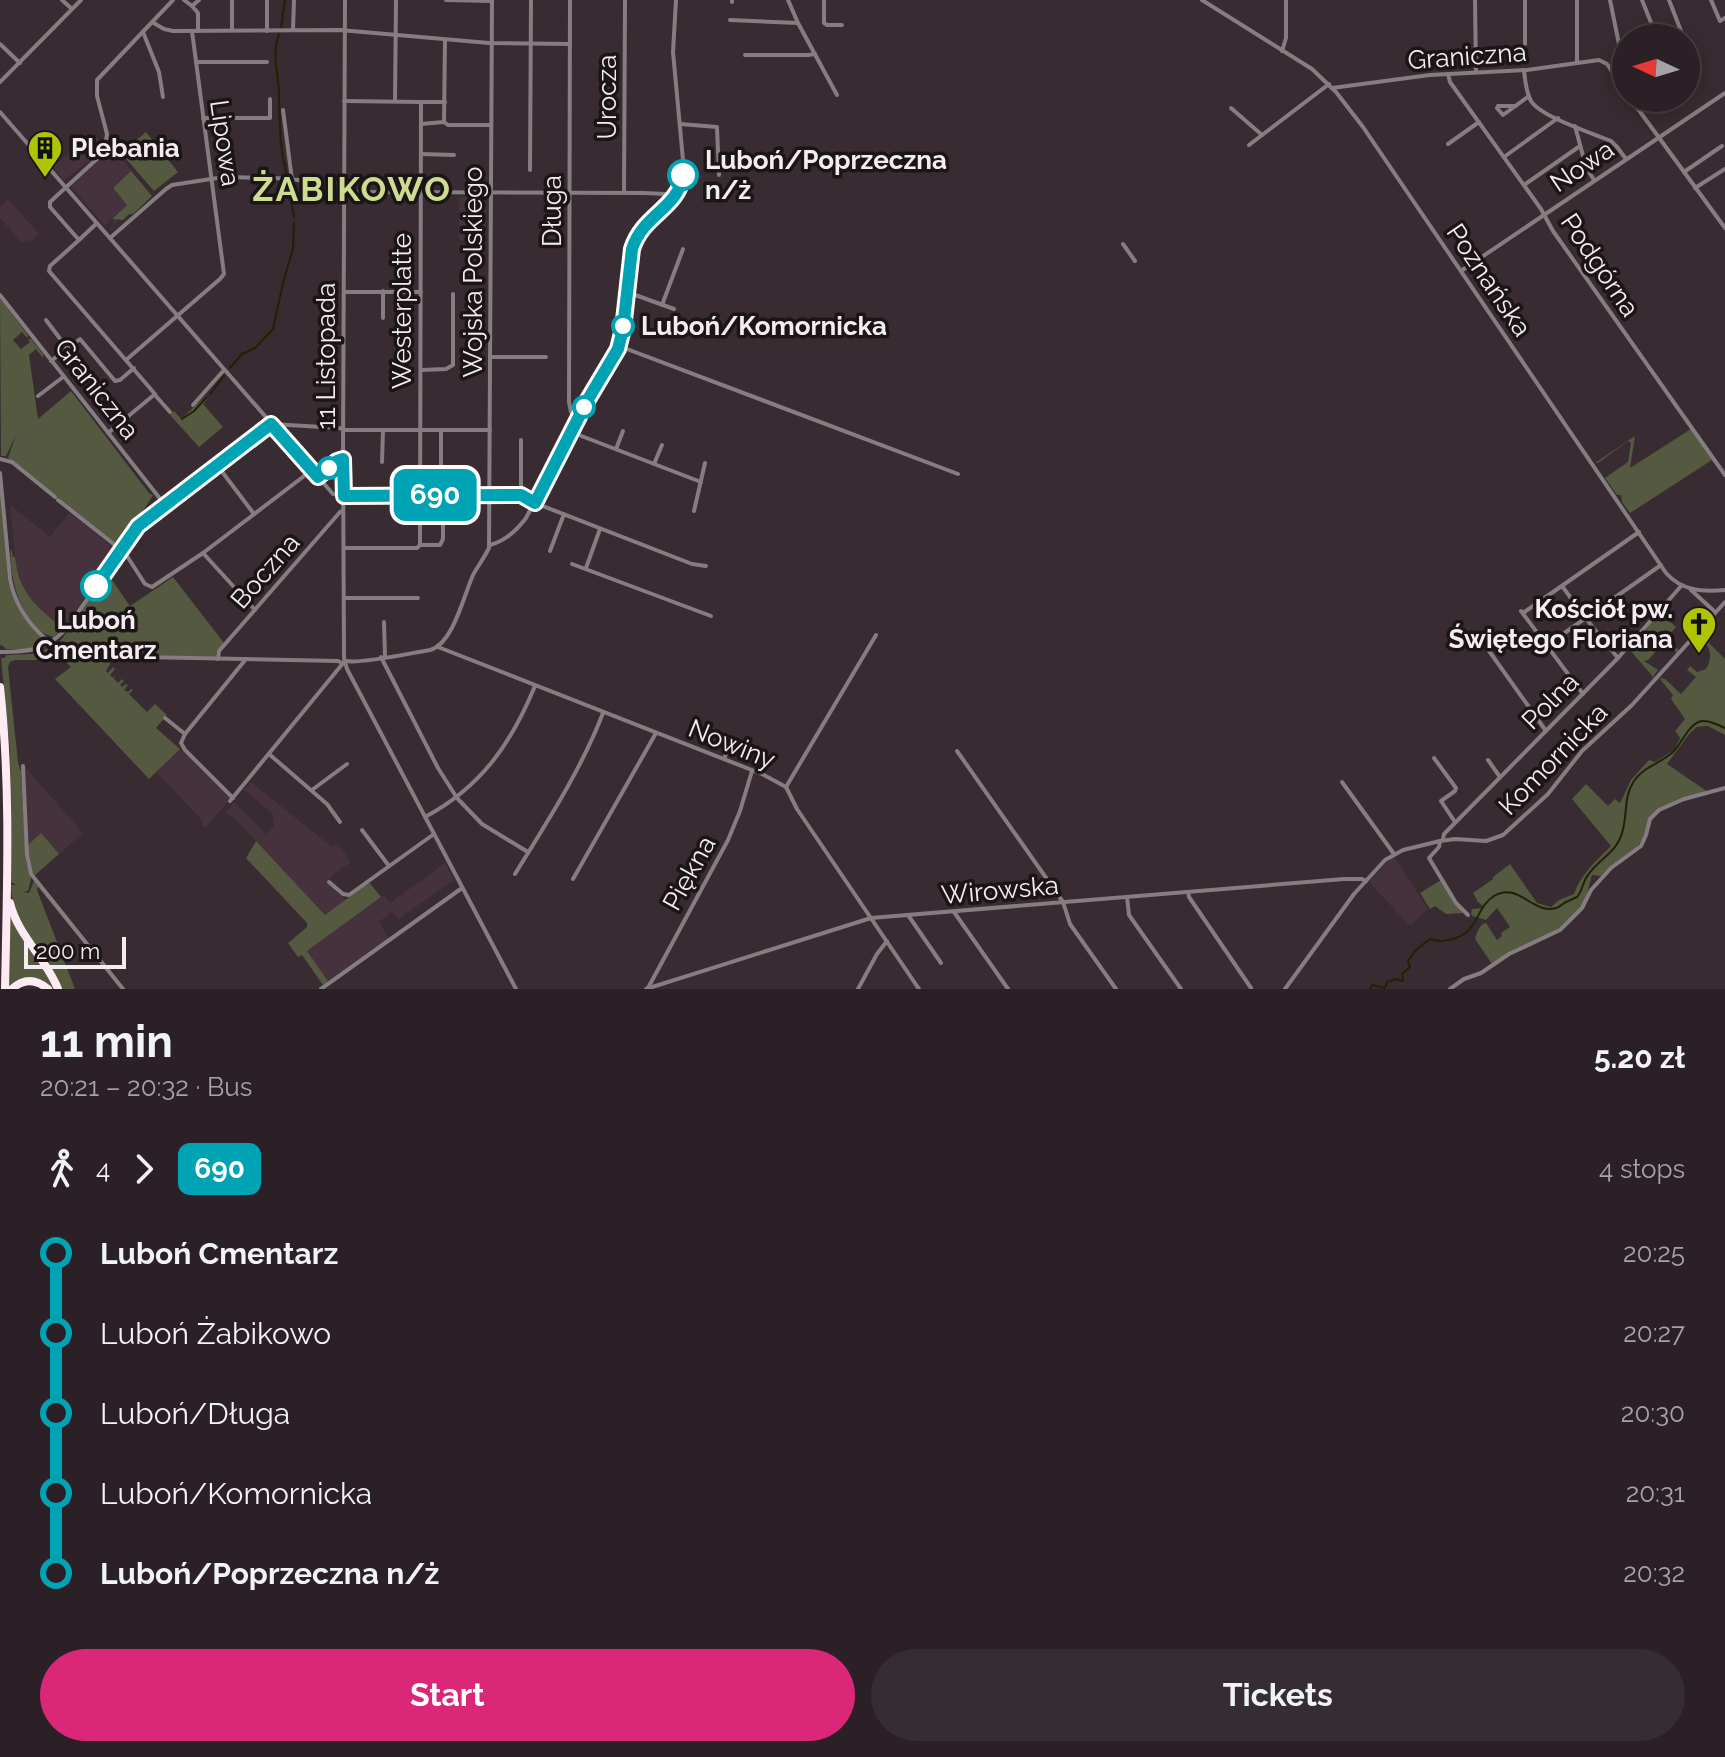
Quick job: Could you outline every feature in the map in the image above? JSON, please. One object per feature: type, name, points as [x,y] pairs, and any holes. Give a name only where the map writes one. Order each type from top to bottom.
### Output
[{"type":"highway","points":[[0,687],[7,771],[5,989]]},
{"type":"highway","points":[[8,890],[17,923],[48,967],[58,989]]},
{"type":"highway","points":[[12,989],[28,981],[48,989]]},
{"type":"street","points":[[62,0],[72,9]]},
{"type":"street","points":[[0,82],[81,0]]},
{"type":"street","points":[[79,240],[49,205],[101,155],[107,142],[96,93],[97,80],[173,0]]},
{"type":"street","points":[[184,0],[192,6],[199,0]]},
{"type":"street","points":[[232,0],[232,31]]},
{"type":"street","points":[[267,0],[267,31]]},
{"type":"street","points":[[293,31],[294,0]]},
{"type":"street","name":"11 Listopada","points":[[345,0],[344,662],[516,989]]},
{"type":"street","points":[[395,101],[396,0]]},
{"type":"street","points":[[446,0],[490,1]]},
{"type":"street","points":[[530,170],[531,0]]},
{"type":"street","name":"Długa","points":[[570,0],[569,402],[571,412],[578,418]]},
{"type":"street","name":"Urocza","points":[[624,193],[625,0]]},
{"type":"street","points":[[0,473],[12,590],[28,620],[67,652],[89,656],[351,662],[438,647],[455,620],[474,574],[492,544],[517,529],[535,503],[619,346],[632,249],[648,222],[680,188],[683,175],[673,55],[676,0]]},
{"type":"street","points":[[788,0],[837,95]]},
{"type":"street","points":[[824,0],[824,23],[842,25]]},
{"type":"street","name":"Poznańska","points":[[1202,0],[1308,66],[1330,86],[1359,121],[1661,565],[1672,578],[1689,588],[1725,590]]},
{"type":"street","points":[[1282,51],[1286,38],[1286,0]]},
{"type":"street","points":[[1475,0],[1476,72]]},
{"type":"street","points":[[1525,0],[1525,44]]},
{"type":"street","points":[[1577,0],[1577,63]]},
{"type":"street","points":[[1610,0],[1615,24]]},
{"type":"street","points":[[1642,0],[1652,24]]},
{"type":"street","points":[[1669,0],[1678,24]]},
{"type":"street","points":[[1711,0],[1722,20]]},
{"type":"street","name":"Wojska Polskiego","points":[[490,1],[492,544]]},
{"type":"street","name":"Lipowa","points":[[126,360],[224,274],[196,62],[198,13],[192,6]]},
{"type":"street","points":[[730,20],[798,23]]},
{"type":"street","points":[[152,22],[169,31],[345,31],[491,43],[570,44]]},
{"type":"street","points":[[143,32],[160,74],[163,97]]},
{"type":"street","points":[[444,122],[445,40]]},
{"type":"street","points":[[0,44],[20,63]]},
{"type":"street","points":[[745,55],[815,54]]},
{"type":"street","name":"Graniczna","points":[[1330,86],[1524,70],[1599,60],[1605,62],[1612,72]]},
{"type":"street","points":[[196,62],[267,62]]},
{"type":"street","points":[[1524,70],[1529,96],[1535,106],[1613,143],[1626,159]]},
{"type":"street","name":"Podgórna","points":[[1448,74],[1449,80],[1553,231],[1725,475]]},
{"type":"street","points":[[1249,145],[1330,86]]},
{"type":"street","name":"Nowa","points":[[1461,271],[1725,93]]},
{"type":"street","points":[[1516,106],[1529,96]]},
{"type":"street","points":[[203,118],[270,118],[270,99]]},
{"type":"street","points":[[344,101],[445,102]]},
{"type":"street","name":"Westerplatte","points":[[420,545],[421,102]]},
{"type":"street","points":[[1231,108],[1262,135]]},
{"type":"street","points":[[283,110],[292,180]]},
{"type":"street","points":[[0,112],[331,493],[344,496],[521,495],[693,565],[706,566]]},
{"type":"street","points":[[1640,112],[1724,226]]},
{"type":"street","points":[[1504,157],[1558,118]]},
{"type":"street","points":[[1448,144],[1479,122]]},
{"type":"street","points":[[421,124],[491,125]]},
{"type":"street","points":[[680,124],[717,127],[719,175]]},
{"type":"street","points":[[1575,126],[1594,180]]},
{"type":"street","points":[[1524,185],[1580,146]]},
{"type":"street","points":[[1684,172],[1722,146]]},
{"type":"street","points":[[421,154],[454,155]]},
{"type":"street","points":[[1695,188],[1725,169]]},
{"type":"street","points":[[110,238],[170,186],[236,177],[344,184]]},
{"type":"street","points":[[344,192],[624,193],[666,194],[673,198]]},
{"type":"street","points":[[97,223],[50,266],[50,272],[170,412]]},
{"type":"street","points":[[1123,244],[1135,261]]},
{"type":"street","points":[[662,305],[683,249]]},
{"type":"street","points":[[383,291],[383,318]]},
{"type":"street","points":[[344,292],[421,292]]},
{"type":"street","points":[[627,292],[674,309]]},
{"type":"street","points":[[421,370],[448,369],[453,365],[453,294]]},
{"type":"street","name":"Graniczna","points":[[0,295],[165,505]]},
{"type":"street","points":[[46,320],[67,348]]},
{"type":"street","points":[[51,361],[79,339],[115,381],[134,368]]},
{"type":"street","points":[[619,346],[958,474]]},
{"type":"street","points":[[490,357],[546,357]]},
{"type":"street","points":[[193,405],[224,370]]},
{"type":"street","points":[[38,396],[63,377]]},
{"type":"street","points":[[108,433],[155,395]]},
{"type":"street","points":[[3,652],[32,651],[52,642],[70,624],[138,526],[271,424],[343,429],[490,430]]},
{"type":"street","points":[[382,462],[383,430]]},
{"type":"street","points":[[344,548],[415,548],[442,543],[441,430]]},
{"type":"street","points":[[616,449],[623,431]]},
{"type":"street","points":[[571,432],[701,482]]},
{"type":"street","points":[[521,440],[521,495]]},
{"type":"street","points":[[654,464],[662,445]]},
{"type":"street","points":[[0,459],[11,461],[122,551],[145,584],[152,587],[203,553],[312,470]]},
{"type":"street","points":[[694,511],[705,463]]},
{"type":"street","points":[[217,465],[254,514]]},
{"type":"street","name":"Boczna","points":[[218,659],[219,651],[343,511]]},
{"type":"street","points":[[550,551],[564,514]]},
{"type":"street","points":[[585,569],[600,529]]},
{"type":"street","points":[[1583,694],[1522,612],[1639,532]]},
{"type":"street","points":[[203,553],[255,610]]},
{"type":"street","points":[[572,564],[711,616]]},
{"type":"street","points":[[1546,646],[1661,565]]},
{"type":"street","name":"Polna","points":[[1442,840],[1455,822],[1618,658],[1682,585]]},
{"type":"street","points":[[1562,586],[1618,658]]},
{"type":"street","points":[[1689,588],[1715,611]]},
{"type":"street","points":[[344,598],[418,598]]},
{"type":"street","name":"Komornicka","points":[[1285,989],[1381,863],[1408,848],[1442,840],[1486,841],[1507,832],[1549,792],[1586,746],[1657,678],[1725,602]]},
{"type":"street","points":[[384,622],[383,657],[441,773],[467,811],[484,826],[528,852]]},
{"type":"street","points":[[786,787],[874,636]]},
{"type":"street","points":[[1482,641],[1546,731]]},
{"type":"street","name":"Nowiny","points":[[438,647],[752,770],[786,787],[797,809],[919,989]]},
{"type":"street","points":[[246,659],[181,741],[181,746],[232,800],[344,662]]},
{"type":"street","points":[[425,817],[457,798],[492,763],[535,686]]},
{"type":"street","points":[[515,874],[587,752],[603,713]]},
{"type":"street","points":[[165,718],[185,734]]},
{"type":"street","points":[[573,879],[656,733]]},
{"type":"street","points":[[724,759],[729,746],[735,741]]},
{"type":"street","points":[[957,751],[1063,902],[1070,924],[1116,989]]},
{"type":"street","points":[[269,754],[330,807],[340,822]]},
{"type":"street","points":[[1434,758],[1456,788],[1441,801],[1455,822]]},
{"type":"street","points":[[1488,760],[1500,777]]},
{"type":"street","points":[[312,790],[347,764]]},
{"type":"street","points":[[23,766],[27,859],[31,874],[123,989]]},
{"type":"street","name":"Piękna","points":[[647,989],[728,840],[752,770]]},
{"type":"street","points":[[1342,782],[1394,854]]},
{"type":"street","points":[[1450,989],[1523,947],[1560,930],[1582,908],[1591,890],[1611,868],[1641,846],[1648,823],[1656,812],[1674,802],[1725,788]]},
{"type":"street","points":[[362,830],[389,866]]},
{"type":"street","points":[[329,882],[347,895],[434,834]]},
{"type":"street","points":[[1442,840],[1429,858],[1456,903],[1468,915]]},
{"type":"street","name":"Wirowska","points":[[647,989],[871,918],[1344,879],[1366,881]]},
{"type":"street","points":[[321,989],[462,888]]},
{"type":"street","points":[[1188,892],[1251,988]]},
{"type":"street","points":[[1127,897],[1129,915],[1181,989]]},
{"type":"street","points":[[954,912],[1008,989]]},
{"type":"street","points":[[908,915],[941,963]]},
{"type":"street","points":[[858,989],[887,941]]},
{"type":"shaded area","points":[[92,133],[104,145],[100,153],[64,180],[53,167]]},
{"type":"shaded area","points":[[109,145],[132,171],[112,188],[127,205],[111,219],[119,220],[115,224],[111,220],[107,224],[110,228],[116,226],[111,230],[71,186],[103,156]]},
{"type":"shaded area","points":[[459,197],[486,197],[485,240],[459,240]]},
{"type":"shaded area","points":[[8,199],[39,234],[30,242],[27,239],[22,243],[0,218],[0,207]]},
{"type":"shaded area","points":[[10,505],[50,537],[70,512],[117,551],[97,575],[99,577],[68,621],[59,625],[24,591],[16,565]]},
{"type":"shaded area","points":[[180,749],[230,799],[205,828],[202,820],[156,772]]},
{"type":"shaded area","points":[[25,767],[83,833],[59,854],[41,834],[28,846]]},
{"type":"shaded area","points":[[251,782],[332,847],[338,844],[351,862],[327,882],[346,900],[325,915],[226,812],[234,802],[266,834],[274,825],[272,813],[244,790]]},
{"type":"shaded area","points":[[1394,857],[1428,909],[1410,926],[1369,882]]},
{"type":"shaded area","points":[[445,863],[454,880],[398,919],[392,912],[379,922],[389,938],[328,981],[307,951],[384,895],[390,903]]},
{"type":"green space","points":[[146,132],[178,172],[154,191],[121,153]]},
{"type":"green space","points":[[131,171],[152,196],[123,220],[112,219],[127,205],[113,188]]},
{"type":"green space","points":[[0,298],[28,335],[27,338],[22,332],[13,340],[21,349],[31,339],[43,354],[43,358],[36,349],[29,355],[38,419],[71,391],[153,495],[141,514],[143,519],[121,547],[8,458],[16,435],[6,456],[1,456]]},
{"type":"green space","points":[[205,397],[207,399],[203,404],[223,427],[199,447],[170,415],[174,411],[181,419]]},
{"type":"green space","points":[[1691,429],[1712,460],[1630,513],[1621,495],[1617,495],[1605,478],[1628,462],[1631,443],[1628,441],[1595,463],[1635,436],[1630,468]]},
{"type":"green space","points":[[0,491],[10,588],[21,611],[43,638],[43,644],[28,649],[6,649],[0,645]]},
{"type":"green space","points":[[11,548],[20,579],[29,596],[59,625],[68,621],[54,637],[33,624],[19,600],[12,572]]},
{"type":"green space","points":[[110,577],[130,606],[173,577],[224,643],[216,653],[217,657],[86,654],[64,648],[59,643],[93,594]]},
{"type":"green space","points":[[1660,613],[1676,627],[1666,639],[1679,650],[1677,653],[1665,642],[1644,661],[1658,670],[1654,678],[1629,649]]},
{"type":"green space","points":[[1699,633],[1725,659],[1725,735],[1708,726],[1697,727],[1667,764],[1708,792],[1685,798],[1650,817],[1638,846],[1601,876],[1592,875],[1584,904],[1557,930],[1492,964],[1475,939],[1479,929],[1486,923],[1497,940],[1510,927],[1497,908],[1486,920],[1473,916],[1472,909],[1485,908],[1473,893],[1510,864],[1537,903],[1551,907],[1574,894],[1585,874],[1611,846],[1572,799],[1586,784],[1608,806],[1615,799],[1620,803],[1631,780],[1649,760],[1655,762],[1674,750],[1680,738],[1675,731],[1685,719],[1671,699],[1673,695],[1660,679],[1665,679],[1681,694],[1696,677],[1687,670],[1690,666],[1697,672],[1706,669],[1710,653],[1706,644],[1700,642]]},
{"type":"green space","points":[[51,647],[62,656],[44,660],[15,660],[8,667],[21,772],[26,862],[31,879],[28,891],[23,892],[29,893],[34,881],[121,989],[38,887],[75,989],[61,989],[50,965],[20,919],[12,898],[11,885],[16,885],[11,882],[10,752],[1,658],[31,654]]},
{"type":"green space","points":[[70,657],[102,662],[108,660],[110,664],[106,671],[115,669],[110,675],[113,678],[116,675],[114,679],[118,683],[122,679],[124,681],[120,685],[122,687],[128,685],[124,690],[133,690],[129,694],[147,712],[155,704],[167,715],[156,728],[180,749],[149,779],[55,679],[71,667],[64,660]]},
{"type":"green space","points":[[26,817],[28,845],[41,833],[59,854],[34,876],[29,864]]},
{"type":"green space","points":[[256,841],[325,915],[369,882],[381,897],[307,951],[328,981],[323,985],[302,955],[298,957],[288,943],[307,927],[307,923],[246,858]]},
{"type":"green space","points":[[1441,880],[1465,913],[1446,914],[1435,906],[1430,909],[1420,893]]},
{"type":"green space","points":[[9,909],[56,989],[51,989],[42,981],[7,989]]},
{"type":"waterway","points":[[281,28],[285,0]]},
{"type":"waterway","points":[[279,34],[275,57],[281,145],[287,176]]},
{"type":"waterway","points":[[288,182],[294,217]]},
{"type":"waterway","points":[[230,368],[273,329],[293,248],[294,222]]},
{"type":"waterway","points":[[210,394],[224,376]]},
{"type":"waterway","points":[[182,419],[206,398]]},
{"type":"waterway","points":[[1370,989],[1372,985],[1385,988],[1387,982],[1395,979],[1403,981],[1402,974],[1410,967],[1408,961],[1416,950],[1430,939],[1444,941],[1468,931],[1494,896],[1511,893],[1548,909],[1557,908],[1577,897],[1588,875],[1620,840],[1628,793],[1638,776],[1673,752],[1697,723],[1708,721],[1725,728]]},
{"type":"bus line","name":"690","points":[[96,586],[138,526],[271,424],[318,477],[343,459],[344,496],[521,495],[535,503],[587,401],[618,349],[636,239],[648,222],[673,198],[680,188],[683,175]]},
{"type":"place","name":"Luboń/Poprzeczna n/ż","points":[[683,175]]},
{"type":"place","name":"Plebania","points":[[45,179]]},
{"type":"place","name":"Luboń/Komornicka","points":[[623,326]]},
{"type":"place","name":"Luboń Cmentarz","points":[[96,586]]},
{"type":"place","name":"Kościół pw. Świętego Floriana","points":[[1699,655]]},
{"type":"district","name":"ŻABIKOWO","points":[[352,189]]}]
